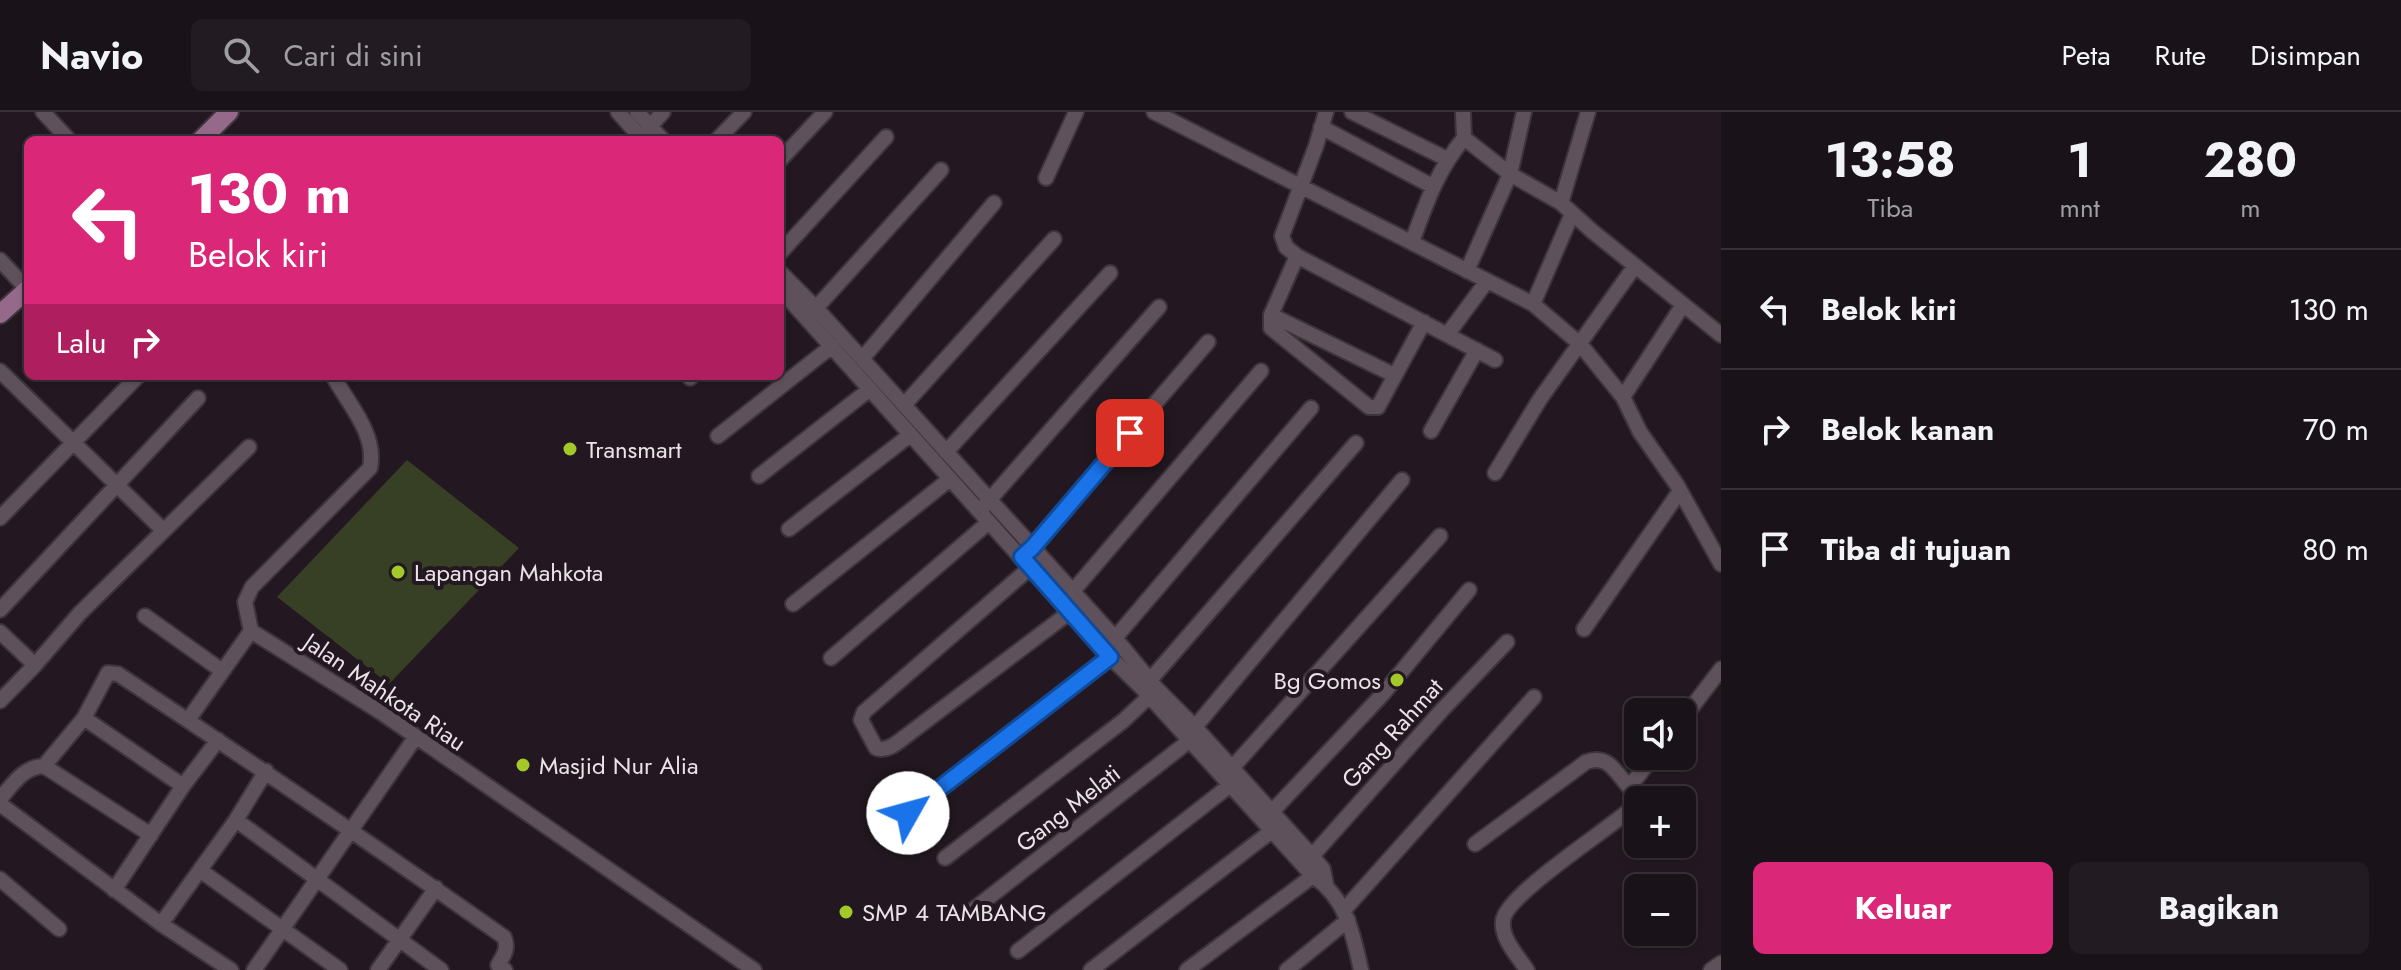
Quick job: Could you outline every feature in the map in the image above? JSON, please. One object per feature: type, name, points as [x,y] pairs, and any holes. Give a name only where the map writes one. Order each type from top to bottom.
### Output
[{"type":"main road","points":[[206,136],[229,112]]},
{"type":"main road","points":[[0,314],[24,293]]},
{"type":"street","points":[[43,112],[65,136]]},
{"type":"street","points":[[618,112],[645,134]]},
{"type":"street","points":[[637,112],[645,134]]},
{"type":"street","points":[[645,134],[663,112]]},
{"type":"street","points":[[721,136],[744,112]]},
{"type":"street","points":[[784,156],[825,112]]},
{"type":"street","points":[[1046,178],[1076,112]]},
{"type":"street","points":[[1154,112],[1533,304],[1580,344],[1623,397],[1640,432],[1680,491],[1721,564]]},
{"type":"street","points":[[1326,112],[1282,236],[1286,247],[1297,256],[1495,360]]},
{"type":"street","points":[[1352,112],[1447,159]]},
{"type":"street","points":[[1412,242],[1432,186],[1447,159],[1464,138],[1463,112]]},
{"type":"street","points":[[1467,271],[1510,174],[1524,112]]},
{"type":"street","points":[[1533,304],[1567,208],[1588,112]]},
{"type":"street","points":[[1321,127],[1432,186]]},
{"type":"street","points":[[784,249],[886,137]]},
{"type":"street","points":[[1464,138],[1510,174],[1567,208],[1721,335]]},
{"type":"street","points":[[816,308],[941,170]]},
{"type":"street","points":[[862,359],[994,203]]},
{"type":"street","points":[[904,405],[1054,239]]},
{"type":"street","points":[[1297,256],[1271,315],[1273,332],[1369,407],[1378,407],[1424,322]]},
{"type":"street","points":[[0,260],[24,285]]},
{"type":"street","points":[[1495,473],[1540,399],[1635,266]]},
{"type":"street","points":[[946,452],[1110,273]]},
{"type":"street","points":[[1447,335],[1487,281]]},
{"type":"street","points":[[785,295],[816,308],[990,500],[1070,612],[1110,657],[1195,727],[1232,768],[1269,821],[1318,872],[1346,915],[1361,970]]},
{"type":"street","points":[[785,295],[989,522],[1073,591],[1115,638],[1189,741],[1229,786],[1312,856],[1318,872]]},
{"type":"street","points":[[1623,397],[1683,305]]},
{"type":"street","points":[[978,510],[1159,307]]},
{"type":"street","points":[[1271,315],[1394,375]]},
{"type":"street","points":[[1070,612],[906,736],[890,747],[876,748],[861,720],[864,712],[1029,557],[1208,342]]},
{"type":"street","points":[[718,436],[832,346]]},
{"type":"street","points":[[1431,431],[1477,350]]},
{"type":"street","points":[[0,371],[163,530]]},
{"type":"street","points":[[1073,591],[1261,371]]},
{"type":"street","points":[[0,518],[134,380]]},
{"type":"street","points":[[188,720],[251,631],[245,602],[252,587],[370,468],[374,452],[367,433],[335,380]]},
{"type":"street","points":[[759,476],[870,389]]},
{"type":"street","points":[[0,610],[198,398]]},
{"type":"street","points":[[1115,638],[1311,408]]},
{"type":"street","points":[[789,529],[910,435]]},
{"type":"street","points":[[945,858],[1123,721],[1356,443]]},
{"type":"street","points":[[0,701],[80,613],[249,447]]},
{"type":"street","points":[[793,604],[950,479]]},
{"type":"street","points":[[1195,727],[1402,480]]},
{"type":"street","points":[[1584,629],[1680,491]]},
{"type":"street","points":[[831,658],[989,522]]},
{"type":"street","points":[[1232,768],[1440,536]]},
{"type":"street","points":[[1091,970],[1269,821],[1382,695],[1469,590]]},
{"type":"street","points":[[145,616],[221,670]]},
{"type":"street","name":"Jalan Mahkota Riau","points":[[251,631],[379,711],[749,968]]},
{"type":"street","points":[[0,632],[35,665]]},
{"type":"street","name":"Gang Rahmat","points":[[1312,856],[1507,642]]},
{"type":"street","points":[[908,813],[1110,657]]},
{"type":"street","points":[[1696,702],[1721,669]]},
{"type":"street","points":[[44,766],[84,718],[108,673],[113,672],[266,771],[350,833],[436,888],[504,937],[506,952],[499,968]]},
{"type":"street","points":[[1287,970],[1346,915],[1534,697]]},
{"type":"street","points":[[84,718],[183,786]]},
{"type":"street","points":[[254,970],[415,738]]},
{"type":"street","points":[[114,890],[183,786],[218,740]]},
{"type":"street","name":"Gang Melati","points":[[974,909],[1189,741]]},
{"type":"street","points":[[1475,844],[1586,762],[1598,758],[1604,760],[1628,786]]},
{"type":"street","points":[[151,835],[44,766],[32,767],[23,773],[0,802],[114,890],[231,970]]},
{"type":"street","points":[[1630,786],[1643,770]]},
{"type":"street","points":[[161,924],[236,820],[266,771]]},
{"type":"street","points":[[1018,951],[1229,786]]},
{"type":"street","points":[[1527,970],[1503,930],[1503,916],[1518,896],[1624,814]]},
{"type":"street","points":[[236,820],[441,970]]},
{"type":"street","points":[[201,871],[340,970]]},
{"type":"street","points":[[1187,970],[1318,872]]},
{"type":"street","points":[[0,879],[59,929]]},
{"type":"street","points":[[378,970],[436,888]]},
{"type":"street","points":[[1711,970],[1721,963]]},
{"type":"green space","name":"Lapangan Mahkota","points":[[407,460],[519,548],[389,684],[277,597]]},
{"type":"place","name":"Transmart","points":[[570,449]]},
{"type":"place","name":"Lapangan Mahkota","points":[[398,572]]},
{"type":"place","name":"Bg Gomos","points":[[1397,680]]},
{"type":"place","name":"Masjid Nur Alia","points":[[523,765]]},
{"type":"place","name":"SMP 4 TAMBANG","points":[[846,912]]},
{"type":"route","points":[[908,813],[1110,657],[1022,557],[1130,433]]}]
